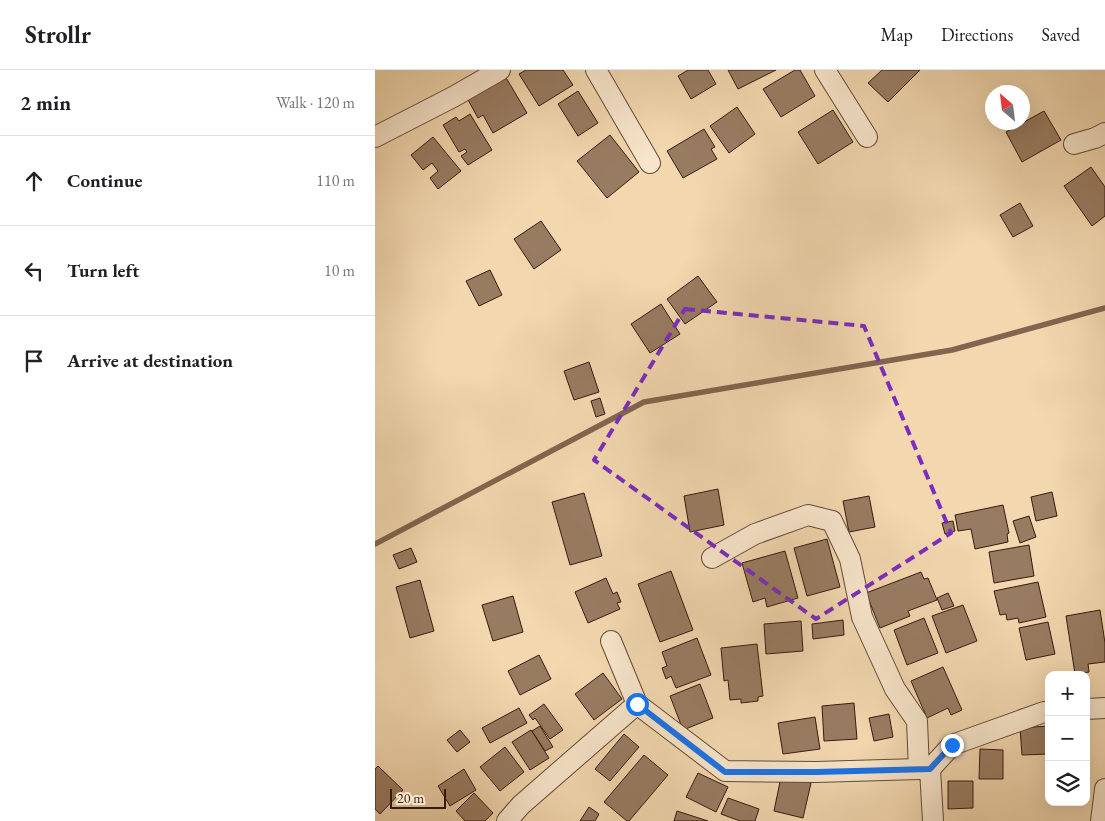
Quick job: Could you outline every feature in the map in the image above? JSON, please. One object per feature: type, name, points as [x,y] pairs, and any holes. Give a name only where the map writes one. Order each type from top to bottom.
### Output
[{"type":"street","points":[[375,137],[453,97],[500,70]]},
{"type":"street","points":[[596,70],[650,163]]},
{"type":"street","points":[[825,70],[867,137]]},
{"type":"street","points":[[1075,144],[1105,133]]},
{"type":"street","points":[[712,558],[755,534],[808,515],[833,521],[850,559],[862,617],[895,689],[917,721],[933,821]]},
{"type":"street","points":[[611,642],[637,704],[725,772],[924,769],[952,745],[1045,712]]},
{"type":"street","points":[[507,821],[521,805],[637,704]]},
{"type":"street","points":[[1090,710],[1105,708]]},
{"type":"street","points":[[1101,821],[1105,789]]},
{"type":"highlighted area","points":[[685,309],[864,326],[951,533],[816,619],[594,460]]},
{"type":"building","points":[[526,70],[563,70],[573,85],[539,106],[519,74]]},
{"type":"building","points":[[688,70],[708,70],[716,84],[691,99],[678,76]]},
{"type":"building","points":[[728,70],[776,70],[738,89]]},
{"type":"building","points":[[795,70],[800,70],[815,96],[781,117],[763,89]]},
{"type":"building","points":[[882,70],[920,70],[888,102],[868,83]]},
{"type":"building","points":[[505,76],[527,113],[493,133],[483,115],[478,118],[467,98]]},
{"type":"building","points":[[578,91],[598,123],[578,136],[558,104]]},
{"type":"building","points":[[737,107],[755,134],[729,153],[710,126]]},
{"type":"building","points":[[833,110],[853,142],[818,164],[798,132]]},
{"type":"building","points":[[1044,111],[1061,140],[1022,162],[1006,132],[1010,130],[1030,130],[1030,119]]},
{"type":"building","points":[[470,114],[492,150],[468,165],[461,156],[467,152],[465,149],[459,152],[443,125],[456,117],[459,121]]},
{"type":"building","points":[[704,129],[715,147],[711,149],[717,159],[683,178],[667,151]]},
{"type":"building","points":[[610,135],[639,172],[607,198],[577,161]]},
{"type":"building","points":[[433,137],[461,171],[438,189],[430,178],[438,171],[432,163],[423,170],[411,155]]},
{"type":"building","points":[[1091,167],[1105,187],[1105,216],[1092,226],[1064,186]]},
{"type":"building","points":[[1020,203],[1033,226],[1013,237],[1000,215]]},
{"type":"building","points":[[541,221],[561,250],[534,269],[514,239]]},
{"type":"building","points":[[490,270],[502,295],[479,306],[466,281]]},
{"type":"building","points":[[698,276],[717,302],[685,324],[667,299]]},
{"type":"building","points":[[661,304],[680,334],[650,353],[631,324]]},
{"type":"building","points":[[589,362],[599,392],[574,400],[564,371]]},
{"type":"building","points":[[600,398],[605,414],[596,417],[591,401]]},
{"type":"building","points":[[718,489],[724,525],[690,532],[684,496]]},
{"type":"building","points":[[1052,492],[1057,516],[1036,521],[1031,497]]},
{"type":"building","points":[[584,493],[602,556],[570,565],[552,502]]},
{"type":"building","points":[[869,496],[875,527],[849,532],[843,501]]},
{"type":"building","points":[[1003,505],[1009,533],[1007,534],[1008,542],[975,549],[971,529],[958,531],[955,515]]},
{"type":"building","points":[[1029,516],[1036,537],[1020,543],[1013,521]]},
{"type":"building","points":[[953,521],[955,531],[945,534],[942,523]]},
{"type":"building","points":[[827,539],[840,587],[807,596],[794,548]]},
{"type":"building","points":[[1029,545],[1034,576],[994,583],[989,552]]},
{"type":"building","points":[[411,548],[417,562],[399,569],[393,555]]},
{"type":"building","points":[[785,551],[798,598],[767,607],[765,598],[753,602],[742,563]]},
{"type":"building","points":[[671,571],[693,630],[660,642],[638,584]]},
{"type":"building","points":[[921,572],[924,579],[928,578],[937,600],[908,611],[910,616],[880,628],[866,593]]},
{"type":"building","points":[[606,578],[613,594],[617,592],[621,602],[617,603],[620,609],[588,623],[575,592]]},
{"type":"building","points":[[420,580],[434,631],[410,638],[396,587]]},
{"type":"building","points":[[1038,582],[1046,617],[1019,623],[1018,618],[1007,620],[1006,614],[1000,615],[994,591]]},
{"type":"building","points":[[948,593],[954,606],[942,610],[937,598]]},
{"type":"building","points":[[513,596],[523,632],[493,641],[482,605]]},
{"type":"building","points":[[963,605],[977,641],[946,653],[932,616]]},
{"type":"building","points":[[1100,610],[1105,643],[1105,662],[1088,664],[1089,671],[1075,671],[1066,616]]},
{"type":"building","points":[[924,618],[938,653],[907,665],[894,630]]},
{"type":"building","points":[[843,620],[844,635],[813,639],[812,624]]},
{"type":"building","points":[[801,621],[803,651],[766,654],[764,624]]},
{"type":"building","points":[[1048,622],[1055,654],[1026,660],[1019,628]]},
{"type":"building","points":[[697,638],[711,675],[676,688],[671,676],[666,679],[662,668],[667,666],[662,652]]},
{"type":"building","points":[[757,644],[763,696],[758,697],[758,701],[741,703],[741,699],[730,700],[728,680],[724,681],[721,648]]},
{"type":"building","points":[[539,655],[551,679],[520,695],[508,671]]},
{"type":"building","points":[[943,667],[962,710],[951,715],[948,708],[927,718],[911,681]]},
{"type":"building","points":[[603,673],[622,699],[594,720],[575,694]]},
{"type":"building","points":[[700,684],[713,718],[683,730],[670,696]]},
{"type":"building","points":[[854,703],[857,739],[824,741],[822,706]]},
{"type":"building","points":[[544,704],[563,730],[550,739],[535,718],[533,720],[529,715]]},
{"type":"building","points":[[519,708],[527,723],[490,743],[482,728]]},
{"type":"building","points":[[889,714],[893,737],[874,741],[869,718]]},
{"type":"building","points":[[815,717],[820,749],[783,754],[778,723]]},
{"type":"building","points":[[540,726],[553,747],[545,751],[532,731]]},
{"type":"building","points":[[1045,726],[1045,754],[1022,755],[1020,728]]},
{"type":"building","points":[[460,730],[470,742],[457,752],[447,740]]},
{"type":"building","points":[[531,730],[549,758],[530,770],[512,742]]},
{"type":"building","points":[[624,734],[639,747],[610,781],[595,769]]},
{"type":"building","points":[[505,747],[524,772],[500,791],[480,767]]},
{"type":"building","points":[[980,749],[1003,750],[1003,779],[979,779]]},
{"type":"building","points":[[644,755],[668,775],[627,821],[604,802]]},
{"type":"building","points":[[378,766],[403,790],[380,814],[375,809],[375,769]]},
{"type":"building","points":[[464,769],[476,790],[450,806],[438,786]]},
{"type":"building","points":[[698,773],[728,787],[716,812],[686,797]]},
{"type":"building","points":[[781,777],[811,783],[803,818],[774,811]]},
{"type":"building","points":[[948,781],[973,781],[973,808],[948,809]]},
{"type":"building","points":[[474,793],[493,813],[485,821],[465,821],[456,811]]},
{"type":"building","points":[[728,798],[759,809],[755,821],[740,821],[721,814]]},
{"type":"building","points":[[589,807],[599,814],[595,821],[580,821]]},
{"type":"building","points":[[677,811],[708,821],[674,821]]},
{"type":"waterway","points":[[375,544],[644,402],[952,350],[1105,308]]},
{"type":"route","points":[[637,704],[725,772],[930,769],[952,745]]}]
